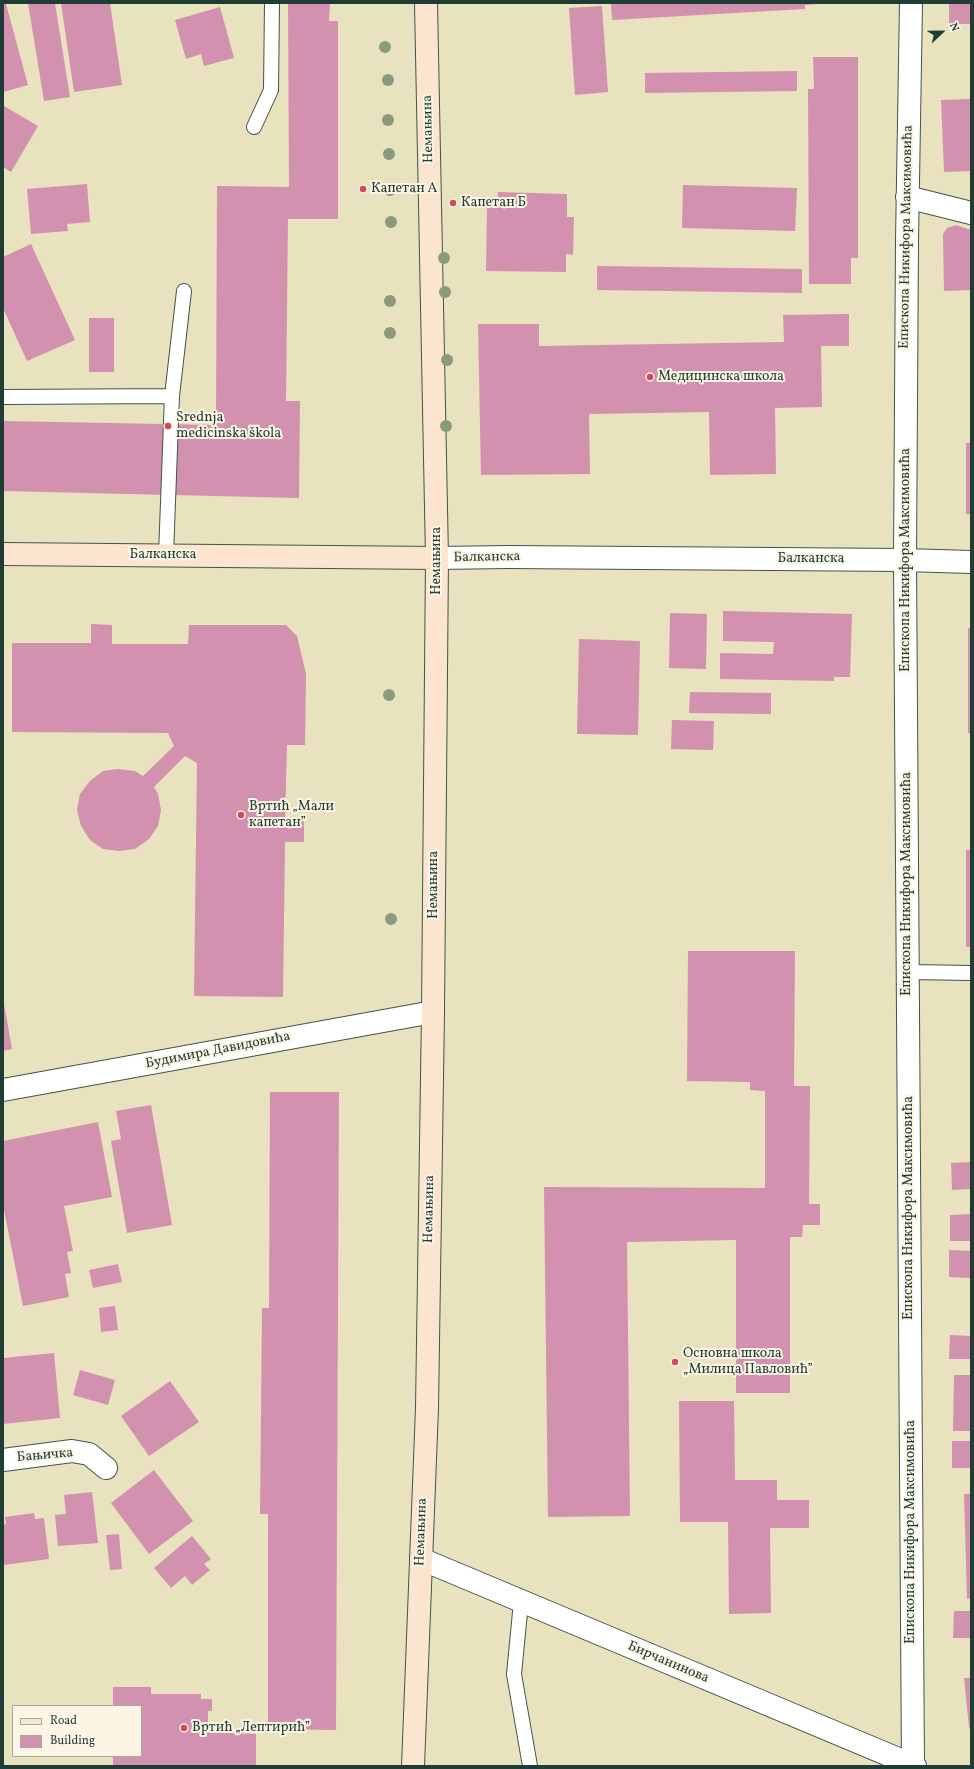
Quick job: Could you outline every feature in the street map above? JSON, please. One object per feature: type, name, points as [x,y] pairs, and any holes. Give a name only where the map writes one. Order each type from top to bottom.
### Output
[{"type":"street","name":"Немањина","points":[[413,1766],[428,1408],[437,558],[426,3]]},
{"type":"street","name":"Епископа Никифора Максимовића","points":[[911,3],[907,197],[905,560],[914,1766]]},
{"type":"street","points":[[907,197],[971,213]]},
{"type":"street","name":"Балканска","points":[[3,554],[905,560],[971,562]]},
{"type":"street","name":"Будимира Давидовића","points":[[3,1090],[433,1012]]},
{"type":"street","name":"Бањичка","points":[[3,1460],[72,1451],[89,1454],[106,1468]]},
{"type":"street","name":"Бирчанинова","points":[[421,1559],[914,1766]]},
{"type":"lane","points":[[254,127],[271,90],[272,3]]},
{"type":"lane","points":[[166,556],[172,396],[184,291]]},
{"type":"lane","points":[[3,397],[172,396]]},
{"type":"lane","points":[[908,972],[971,973]]},
{"type":"lane","points":[[521,1602],[514,1674],[530,1766]]},
{"type":"building","points":[[3,3],[10,3],[6,4],[28,85],[3,92]]},
{"type":"building","points":[[28,3],[55,3],[70,97],[44,101]]},
{"type":"building","points":[[61,3],[110,3],[122,85],[74,92]]},
{"type":"building","points":[[288,3],[330,3],[329,21],[338,21],[338,219],[288,219],[286,401],[300,401],[299,498],[3,491],[3,421],[216,425],[217,186],[289,187]]},
{"type":"building","points":[[611,3],[819,4],[805,5],[805,9],[612,20]]},
{"type":"building","points":[[949,3],[971,3],[971,24],[949,24]]},
{"type":"building","points":[[602,6],[608,92],[575,95],[569,8]]},
{"type":"building","points":[[220,7],[234,58],[204,66],[201,54],[186,59],[175,20]]},
{"type":"building","points":[[813,57],[858,57],[858,258],[851,258],[851,284],[809,284],[808,89],[814,89]]},
{"type":"building","points":[[797,71],[797,91],[645,93],[645,73]]},
{"type":"building","points":[[971,99],[971,171],[944,172],[941,100]]},
{"type":"building","points":[[4,106],[38,126],[11,172],[3,167]]},
{"type":"building","points":[[87,184],[90,222],[67,224],[68,231],[31,234],[27,189]]},
{"type":"building","points":[[683,185],[797,188],[795,231],[682,228]]},
{"type":"building","points":[[498,192],[567,194],[567,217],[574,217],[573,255],[566,254],[566,272],[486,271],[487,207],[497,207]]},
{"type":"building","points":[[956,225],[971,230],[971,290],[944,291],[943,234],[947,228]]},
{"type":"building","points":[[31,244],[75,340],[27,361],[3,308],[3,257]]},
{"type":"building","points":[[597,266],[802,269],[802,293],[597,290]]},
{"type":"building","name":"Медицинска школа","points":[[849,314],[849,346],[821,346],[822,407],[775,408],[776,474],[710,475],[709,412],[589,414],[590,474],[481,475],[478,324],[539,324],[539,346],[784,342],[783,315]]},
{"type":"building","points":[[89,318],[114,318],[114,372],[89,372]]},
{"type":"building","points":[[966,443],[971,443],[971,514],[966,514]]},
{"type":"building","points":[[723,611],[852,614],[850,677],[834,677],[834,681],[720,679],[720,653],[773,654],[774,642],[723,641]]},
{"type":"building","points":[[670,613],[707,614],[706,669],[669,668]]},
{"type":"building","name":"Вртић „Мали капетан”","points":[[91,624],[112,625],[112,644],[188,644],[189,625],[286,625],[297,636],[306,674],[305,745],[287,745],[285,821],[304,821],[304,842],[285,842],[283,997],[194,996],[197,763],[185,756],[154,787],[158,794],[161,810],[158,826],[149,839],[135,849],[119,851],[103,849],[90,840],[81,826],[77,810],[80,794],[90,781],[103,771],[118,769],[135,771],[143,776],[174,746],[168,733],[12,732],[12,643],[91,643]]},
{"type":"building","points":[[968,628],[971,628],[971,733],[968,733]]},
{"type":"building","points":[[579,639],[640,641],[638,735],[577,734]]},
{"type":"building","points":[[690,692],[771,693],[771,714],[689,713]]},
{"type":"building","points":[[672,720],[714,721],[713,750],[671,749]]},
{"type":"building","points":[[966,850],[971,850],[971,947],[966,947]]},
{"type":"building","points":[[688,951],[795,951],[794,1086],[810,1086],[809,1204],[820,1204],[820,1225],[803,1225],[802,1237],[790,1237],[790,1393],[736,1393],[736,1240],[627,1242],[630,1516],[548,1517],[544,1187],[765,1188],[765,1091],[750,1090],[750,1082],[687,1081]]},
{"type":"building","points":[[3,998],[12,1049],[3,1051]]},
{"type":"building","points":[[270,1092],[339,1092],[336,1730],[268,1729],[268,1514],[260,1514],[262,1308],[269,1308]]},
{"type":"building","points":[[151,1105],[172,1225],[127,1233],[111,1141],[121,1139],[116,1111]]},
{"type":"building","points":[[98,1122],[112,1197],[64,1206],[73,1251],[67,1252],[71,1273],[65,1274],[69,1297],[23,1306],[3,1205],[3,1141]]},
{"type":"building","points":[[971,1162],[971,1189],[952,1190],[951,1163]]},
{"type":"building","points":[[971,1214],[971,1241],[950,1241],[950,1215]]},
{"type":"building","points":[[949,1250],[971,1251],[971,1278],[949,1277]]},
{"type":"building","points":[[118,1264],[122,1282],[93,1288],[89,1270]]},
{"type":"building","points":[[115,1306],[118,1330],[101,1332],[99,1308]]},
{"type":"building","points":[[950,1335],[971,1336],[971,1359],[949,1359]]},
{"type":"building","points":[[54,1353],[60,1418],[3,1424],[3,1358]]},
{"type":"building","points":[[80,1370],[115,1380],[108,1405],[73,1395]]},
{"type":"building","points":[[954,1375],[971,1375],[971,1431],[953,1431]]},
{"type":"building","points":[[170,1381],[199,1422],[149,1456],[121,1416]]},
{"type":"building","points":[[679,1401],[734,1401],[735,1480],[777,1480],[777,1500],[809,1500],[809,1528],[770,1528],[771,1613],[729,1614],[728,1522],[680,1522]]},
{"type":"building","points":[[952,1441],[971,1441],[971,1468],[952,1468]]},
{"type":"building","points":[[154,1470],[193,1521],[149,1554],[111,1503]]},
{"type":"building","points":[[92,1492],[98,1543],[58,1546],[55,1515],[66,1514],[64,1495]]},
{"type":"building","points":[[964,1494],[971,1494],[971,1598],[967,1599]]},
{"type":"building","points":[[34,1513],[35,1519],[44,1518],[49,1559],[3,1565],[3,1525],[6,1524],[5,1517]]},
{"type":"building","points":[[119,1534],[122,1569],[110,1570],[106,1535]]},
{"type":"building","points":[[192,1536],[211,1559],[204,1564],[210,1570],[192,1585],[185,1576],[171,1588],[154,1568]]},
{"type":"building","points":[[954,1611],[971,1611],[971,1638],[953,1638]]},
{"type":"building","points":[[964,1678],[971,1678],[971,1733],[969,1727]]},
{"type":"building","name":"Вртић „Лептирић”","points":[[113,1687],[151,1687],[151,1694],[201,1694],[201,1699],[212,1699],[212,1711],[208,1711],[208,1722],[227,1722],[227,1733],[256,1734],[256,1766],[113,1766],[113,1757],[142,1757],[142,1705],[113,1705]]},
{"type":"place","name":"Капетан А","points":[[363,189]]},
{"type":"place","name":"Капетан Б","points":[[453,203]]},
{"type":"place","name":"Медицинска школа","points":[[650,377]]},
{"type":"place","name":"Srednja medicinska škola","points":[[168,426]]},
{"type":"place","name":"Вртић „Мали капетан”","points":[[241,815]]},
{"type":"place","name":"Основна школа „Милица Павловић”","points":[[675,1362]]},
{"type":"place","name":"Вртић „Лептирић”","points":[[184,1728]]}]
